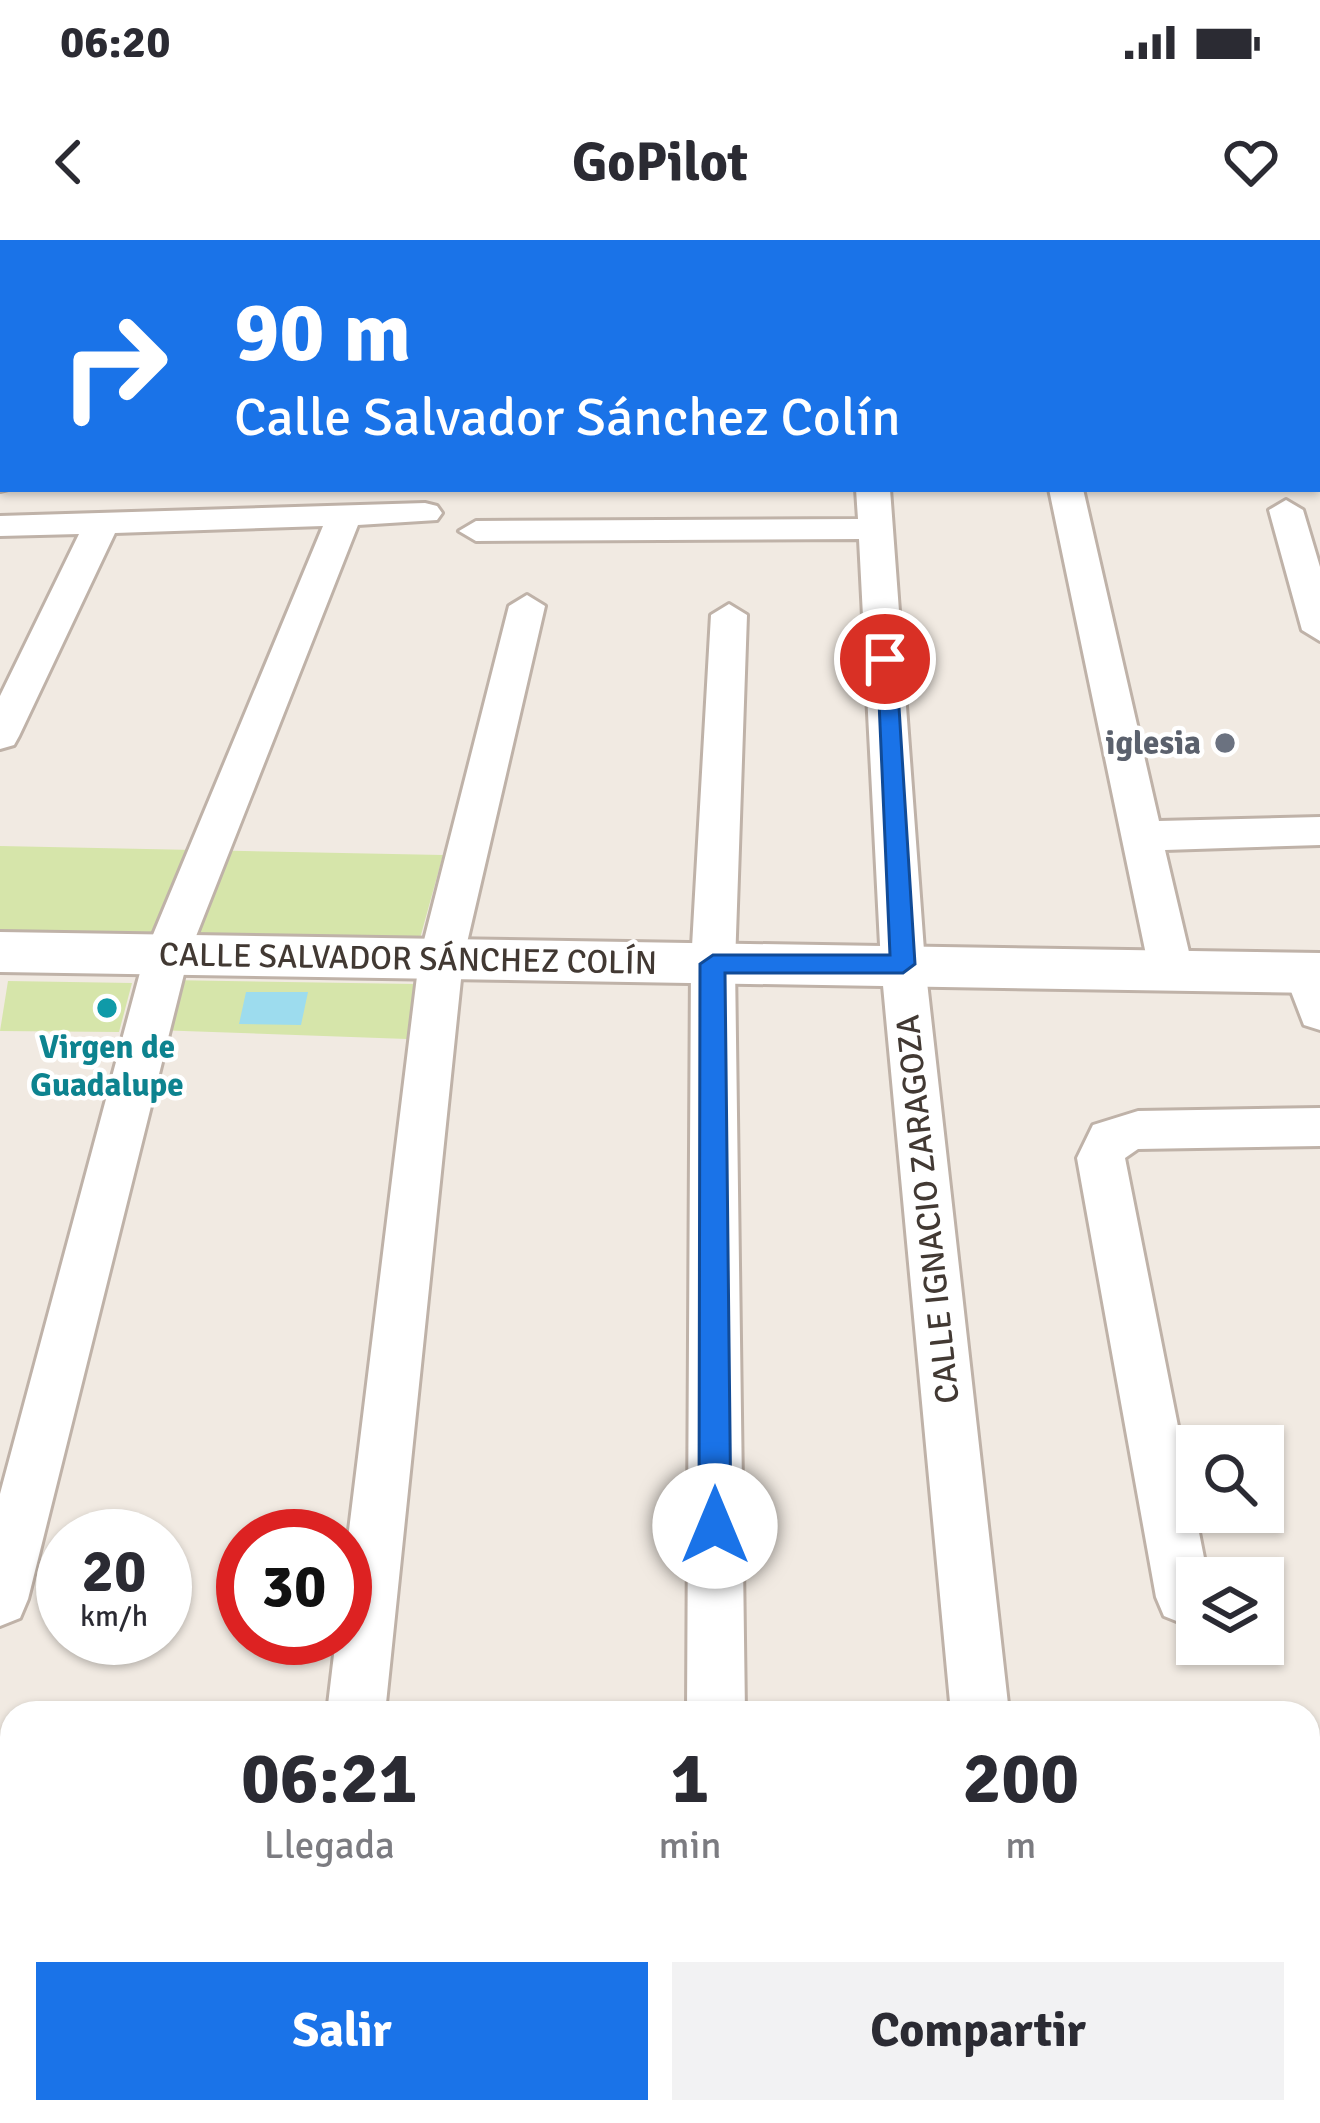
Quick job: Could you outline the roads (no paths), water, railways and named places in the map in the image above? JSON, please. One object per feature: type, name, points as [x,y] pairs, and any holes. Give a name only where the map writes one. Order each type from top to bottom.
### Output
[{"type":"street","points":[[1067,492],[1171,969]]},
{"type":"street","points":[[476,531],[876,509]]},
{"type":"street","name":"CALLE IGNACIO ZARAGOZA","points":[[876,509],[903,964],[979,1701]]},
{"type":"street","points":[[1286,510],[1320,630]]},
{"type":"street","points":[[0,526],[424,512]]},
{"type":"street","points":[[0,1599],[167,954],[345,514]]},
{"type":"street","points":[[0,736],[102,523]]},
{"type":"street","points":[[357,1701],[442,960],[527,606]]},
{"type":"street","points":[[716,1701],[713,964],[729,615]]},
{"type":"street","points":[[1145,836],[1320,831]]},
{"type":"street","name":"CALLE SALVADOR SÁNCHEZ COLÍN","points":[[0,952],[1171,969],[1315,986]]},
{"type":"street","points":[[1176,1557],[1101,1158],[1110,1138],[1138,1130],[1320,1127]]},
{"type":"water","points":[[246,992],[308,992],[301,1025],[239,1024]]},
{"type":"place","name":"iglesia","points":[[1225,743]]},
{"type":"place","name":"Virgen de Guadalupe","points":[[107,1008]]}]
